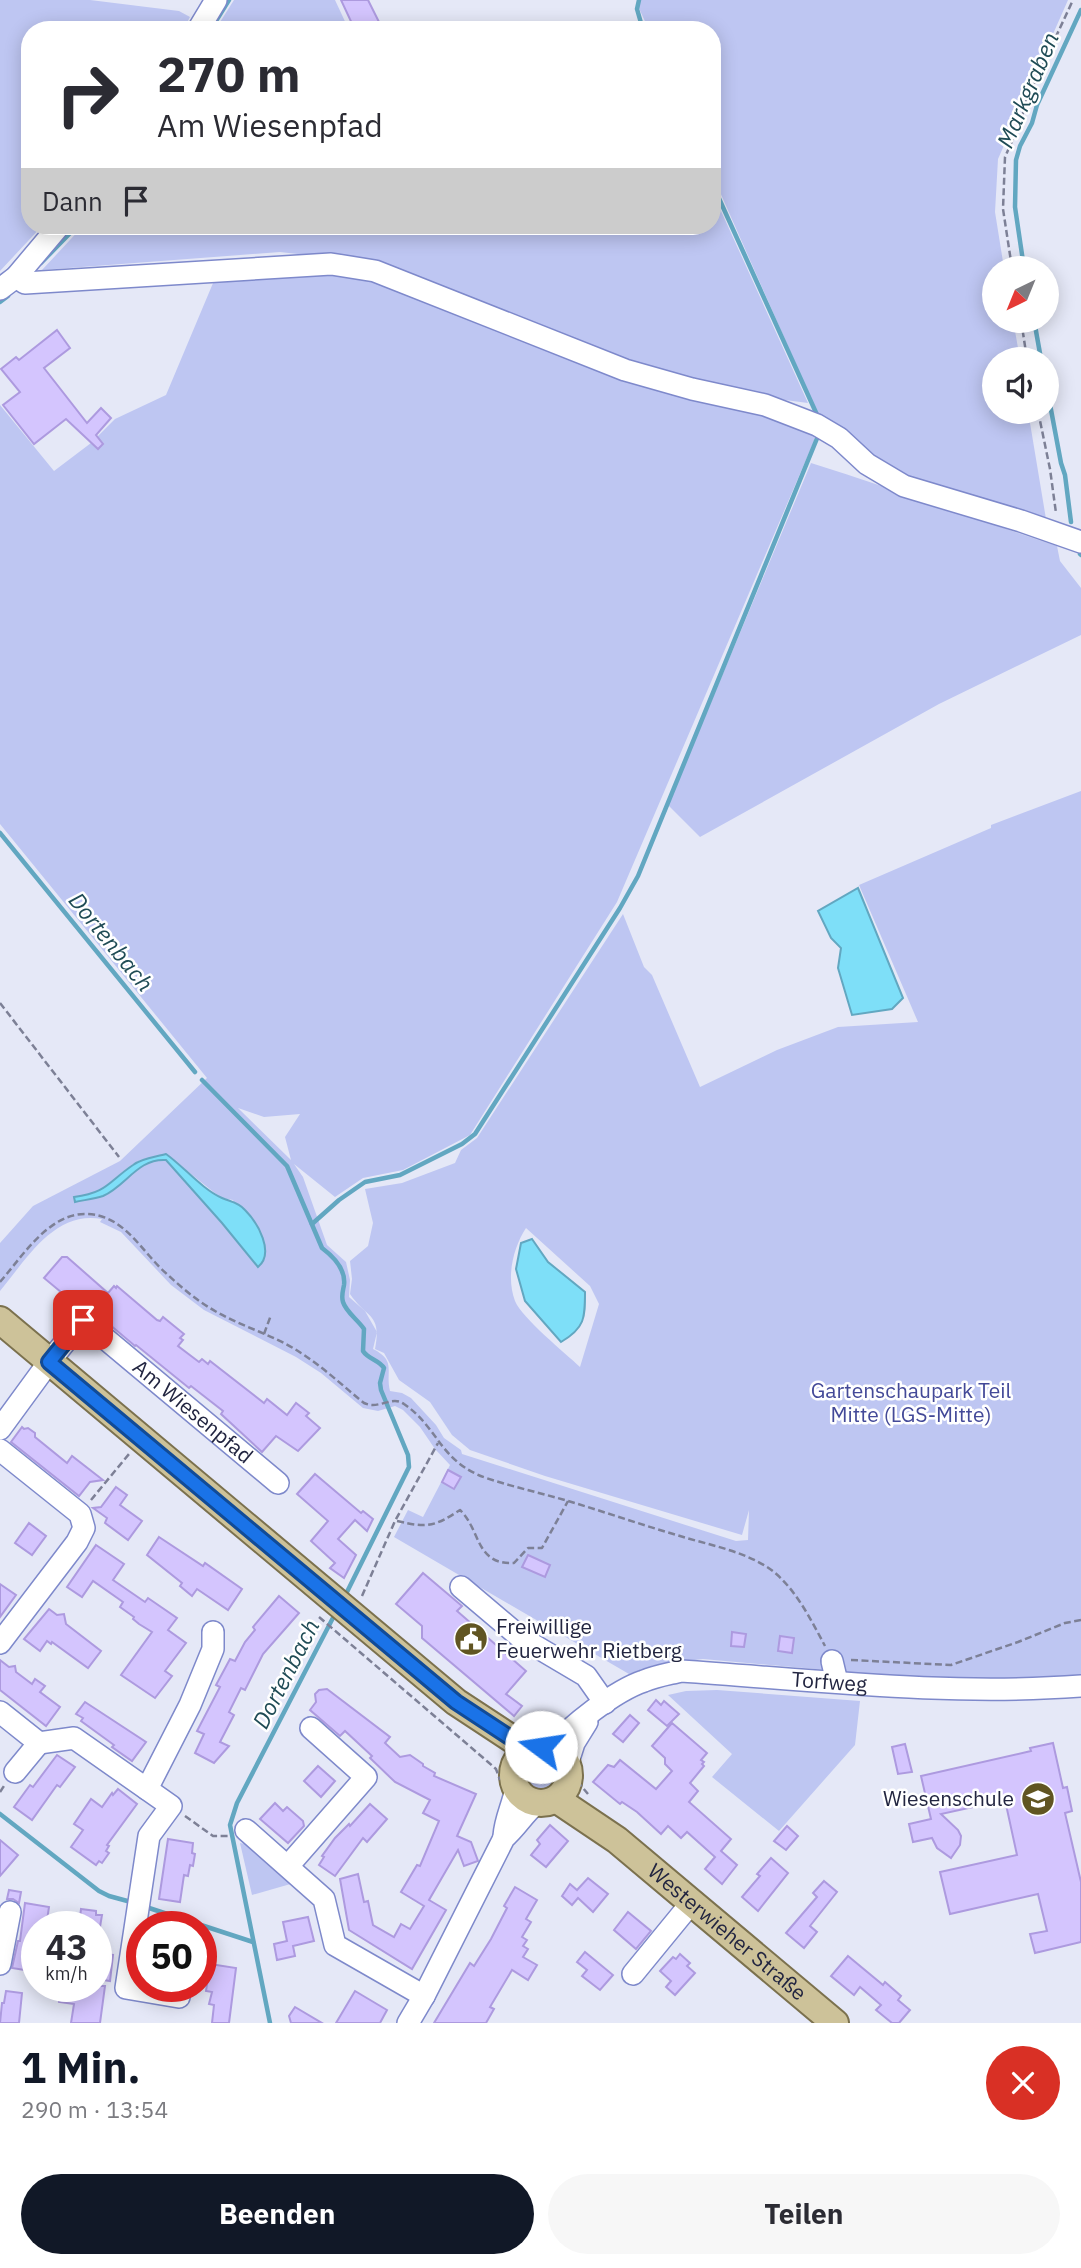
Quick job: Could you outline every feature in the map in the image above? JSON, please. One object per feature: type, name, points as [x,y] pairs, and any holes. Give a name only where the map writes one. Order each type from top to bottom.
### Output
[{"type":"main road","name":"Westerwieher Straße","points":[[0,1320],[835,2023]]},
{"type":"street","points":[[203,21],[216,0]]},
{"type":"street","points":[[8,283],[51,235]]},
{"type":"street","points":[[8,283],[331,264],[375,271],[625,370],[692,389],[765,405],[817,425],[839,438],[867,464],[904,486],[1081,542]]},
{"type":"street","name":"Am Wiesenpfad","points":[[49,1362],[83,1320],[278,1483]]},
{"type":"street","points":[[0,1429],[49,1362]]},
{"type":"street","points":[[0,1450],[80,1514],[84,1528],[0,1643]]},
{"type":"street","points":[[461,1587],[520,1637],[586,1676],[598,1708]]},
{"type":"street","points":[[147,1789],[190,1705],[213,1648],[213,1632]]},
{"type":"street","name":"Torfweg","points":[[536,1774],[562,1735],[598,1708],[642,1681],[681,1671],[835,1671],[944,1689],[1081,1686]]},
{"type":"street","points":[[0,1712],[39,1743]]},
{"type":"street","points":[[288,1866],[366,1777],[311,1728]]},
{"type":"street","points":[[15,1772],[39,1743],[74,1738],[171,1806],[149,1836],[138,1911]]},
{"type":"street","points":[[408,2023],[504,1838],[505,1820],[513,1803],[536,1774]]},
{"type":"street","points":[[236,1833],[288,1866],[324,1899],[335,1945],[424,1996]]},
{"type":"street","points":[[633,1974],[692,1902]]},
{"type":"street","points":[[0,1965],[10,1912]]},
{"type":"path","points":[[1010,256],[1003,209],[1005,157],[1021,121],[1026,101],[1073,0]]},
{"type":"path","points":[[1041,424],[1059,534]]},
{"type":"path","points":[[0,1003],[119,1157]]},
{"type":"path","points":[[0,1282],[33,1244],[62,1219],[72,1216],[99,1216],[113,1220],[124,1228],[167,1275],[211,1309],[300,1352],[364,1403],[374,1406],[393,1401],[411,1409],[456,1462],[470,1471],[735,1553],[771,1570],[789,1587],[807,1614],[835,1671],[951,1665],[1065,1623],[1081,1620]]},
{"type":"path","points":[[264,1334],[271,1315]]},
{"type":"path","points":[[80,1514],[141,1438]]},
{"type":"path","points":[[322,1619],[348,1614],[362,1594],[395,1521],[438,1443]]},
{"type":"path","points":[[395,1521],[420,1527],[440,1523],[460,1510],[468,1518],[484,1552],[505,1563],[514,1563],[528,1548],[542,1548],[568,1501]]},
{"type":"path","points":[[348,1614],[536,1774]]},
{"type":"path","points":[[171,1806],[213,1836],[236,1833]]},
{"type":"green space","points":[[0,0],[90,0],[179,11],[190,17],[188,21],[21,21],[21,235],[34,235],[0,271]]},
{"type":"green space","points":[[234,0],[335,0],[345,21],[221,21]]},
{"type":"green space","points":[[640,0],[1068,0],[998,159],[995,212],[1002,256],[982,256],[982,333],[1015,333],[1018,347],[982,347],[982,424],[1030,424],[1047,525],[904,483],[821,421],[721,194],[721,21],[645,21],[637,4]]},
{"type":"green space","points":[[721,211],[808,403],[739,394],[626,364],[333,258],[280,252],[42,270],[75,235],[721,235]]},
{"type":"green space","name":"Gartenschaupark Teil Mitte (LGS-Mitte)","points":[[321,271],[379,281],[816,431],[617,902],[470,1135],[403,1170],[363,1178],[335,1197],[294,1164],[303,1177],[327,1245],[346,1262],[350,1280],[349,1297],[365,1311],[376,1331],[372,1317],[350,1294],[352,1279],[350,1261],[368,1246],[373,1223],[365,1189],[402,1183],[455,1163],[461,1150],[477,1138],[623,914],[644,967],[652,975],[700,1087],[777,1050],[838,1027],[918,1022],[859,885],[991,828],[991,825],[1081,791],[1081,1676],[1046,1680],[927,1679],[703,1659],[654,1665],[629,1674],[394,1537],[408,1510],[423,1517],[450,1465],[403,1410],[395,1406],[378,1411],[363,1408],[321,1373],[296,1357],[204,1310],[171,1285],[121,1232],[100,1222],[102,1219],[85,1218],[69,1222],[55,1230],[31,1252],[0,1291],[0,1243],[33,1206],[120,1161],[207,1078],[0,824],[0,405],[54,471],[91,443],[115,419],[166,395],[216,276]],"holes":[[[238,1108],[264,1117],[300,1114],[285,1137],[291,1160]],[[166,1154],[221,1198],[233,1200],[257,1267],[166,1160],[148,1163],[103,1196],[75,1202],[74,1197],[94,1193],[145,1159]],[[526,1228],[590,1286],[599,1304],[580,1367],[535,1326],[515,1301],[511,1273],[521,1236]],[[377,1334],[375,1349],[384,1353],[399,1380],[430,1402],[452,1435],[470,1450],[545,1476],[742,1535],[749,1510],[748,1540],[736,1541],[462,1454],[461,1450],[444,1438],[436,1425],[411,1398],[390,1391],[388,1362],[373,1349]]]},
{"type":"green space","points":[[811,463],[1057,546],[1060,561],[1081,588],[1081,635],[939,704],[700,837],[668,805]]},
{"type":"green space","points":[[717,1690],[860,1701],[855,1745],[779,1831],[712,1777],[732,1754],[668,1695],[686,1691]]},
{"type":"green space","points":[[541,1762],[551,1766],[555,1776],[551,1786],[541,1790],[531,1786],[527,1776],[531,1766]]},
{"type":"green space","points":[[240,1843],[250,1845],[294,1883],[252,1895]]},
{"type":"shaded area","points":[[858,888],[903,998],[892,1009],[852,1015],[838,968],[841,948],[831,938],[818,911]]},
{"type":"shaded area","points":[[166,1154],[208,1189],[240,1205],[250,1216],[265,1246],[263,1261],[258,1267],[166,1160],[148,1163],[103,1196],[75,1202],[74,1197],[101,1190],[137,1163]]},
{"type":"shaded area","points":[[532,1239],[548,1262],[585,1292],[582,1322],[575,1332],[561,1342],[525,1301],[516,1269],[521,1243]]},
{"type":"building","points":[[341,0],[368,0],[378,21],[351,21]]},
{"type":"building","points":[[57,330],[70,348],[44,368],[87,423],[101,408],[111,418],[96,435],[103,444],[98,449],[66,419],[34,444],[3,405],[20,392],[1,369],[16,357],[19,360]]},
{"type":"building","points":[[62,1257],[67,1257],[108,1293],[117,1286],[157,1320],[160,1321],[163,1317],[184,1334],[178,1346],[199,1362],[202,1359],[208,1364],[210,1361],[264,1403],[267,1399],[287,1415],[296,1403],[309,1413],[306,1416],[320,1428],[298,1451],[276,1436],[262,1452],[221,1414],[223,1411],[135,1346],[79,1295],[73,1302],[44,1278]]},
{"type":"building","points":[[22,1427],[35,1433],[35,1437],[67,1463],[72,1456],[103,1480],[90,1482],[79,1496],[11,1442]]},
{"type":"building","points":[[448,1470],[461,1477],[454,1489],[442,1482]]},
{"type":"building","points":[[315,1474],[361,1513],[363,1511],[373,1519],[367,1531],[355,1520],[338,1539],[356,1555],[344,1578],[330,1568],[335,1563],[311,1541],[328,1521],[297,1494]]},
{"type":"building","points":[[116,1487],[127,1495],[120,1505],[142,1521],[128,1540],[105,1523],[107,1518],[93,1508],[101,1507]]},
{"type":"building","points":[[29,1523],[46,1536],[32,1555],[15,1543]]},
{"type":"building","points":[[159,1537],[203,1566],[205,1563],[242,1589],[228,1610],[197,1589],[192,1596],[180,1586],[182,1583],[147,1555]]},
{"type":"building","points":[[96,1545],[124,1564],[113,1580],[145,1602],[148,1598],[177,1618],[168,1630],[186,1643],[165,1671],[172,1676],[155,1698],[121,1675],[152,1632],[120,1607],[123,1602],[93,1581],[82,1597],[67,1587]]},
{"type":"building","points":[[528,1555],[550,1565],[545,1577],[522,1567]]},
{"type":"building","points":[[423,1573],[462,1606],[457,1611],[526,1671],[506,1694],[522,1706],[514,1716],[422,1638],[422,1626],[396,1604]]},
{"type":"building","points":[[0,1584],[16,1595],[0,1617]]},
{"type":"building","points":[[279,1596],[299,1613],[263,1654],[245,1690],[241,1688],[229,1712],[234,1715],[220,1742],[229,1746],[214,1763],[195,1753],[204,1734],[197,1731],[220,1687],[216,1685],[230,1659],[235,1661],[255,1630],[253,1627]]},
{"type":"building","points":[[49,1609],[57,1615],[64,1614],[66,1624],[101,1651],[88,1668],[52,1642],[51,1644],[47,1641],[40,1651],[24,1639]]},
{"type":"building","points":[[732,1632],[746,1634],[744,1647],[731,1646]]},
{"type":"building","points":[[780,1636],[794,1638],[792,1653],[778,1651]]},
{"type":"building","points":[[0,1660],[9,1667],[15,1666],[16,1672],[32,1684],[35,1679],[45,1686],[40,1692],[60,1707],[46,1726],[0,1690]]},
{"type":"building","points":[[327,1689],[390,1737],[385,1743],[400,1757],[410,1755],[435,1773],[434,1776],[476,1794],[457,1836],[471,1842],[478,1861],[464,1866],[458,1850],[429,1900],[446,1910],[412,1969],[349,1930],[340,1879],[358,1874],[364,1902],[368,1901],[373,1925],[394,1937],[401,1924],[410,1929],[424,1906],[401,1892],[417,1865],[420,1866],[439,1821],[423,1813],[430,1800],[395,1782],[345,1731],[340,1736],[310,1710],[316,1702],[315,1694],[319,1690]]},
{"type":"building","points":[[656,1700],[661,1705],[664,1701],[679,1714],[667,1726],[648,1710]]},
{"type":"building","points":[[85,1702],[146,1742],[132,1761],[81,1721],[83,1718],[76,1714]]},
{"type":"building","points":[[630,1715],[639,1723],[623,1742],[613,1734]]},
{"type":"building","points":[[672,1723],[707,1753],[701,1760],[704,1766],[690,1783],[698,1791],[689,1802],[731,1839],[721,1851],[737,1865],[722,1884],[705,1869],[715,1857],[687,1832],[681,1838],[668,1826],[661,1834],[637,1812],[622,1802],[620,1804],[593,1782],[608,1765],[614,1767],[620,1760],[656,1789],[672,1771],[665,1764],[665,1758],[652,1746]]},
{"type":"building","points":[[1053,1743],[1063,1788],[1067,1787],[1072,1811],[1065,1813],[1081,1882],[1081,1942],[1035,1953],[1030,1934],[1047,1931],[1038,1894],[950,1914],[940,1872],[1017,1855],[1005,1800],[941,1814],[961,1836],[960,1845],[951,1858],[937,1848],[932,1838],[913,1842],[909,1824],[931,1819],[921,1776],[1031,1751],[1030,1748]]},
{"type":"building","points":[[905,1744],[912,1772],[898,1774],[892,1747]]},
{"type":"building","points":[[57,1755],[75,1767],[60,1787],[57,1785],[32,1820],[14,1807]]},
{"type":"building","points":[[318,1766],[335,1781],[321,1797],[304,1781]]},
{"type":"building","points":[[118,1789],[137,1804],[107,1845],[109,1846],[106,1851],[109,1853],[102,1863],[99,1861],[96,1865],[71,1847],[83,1830],[74,1824],[91,1799],[102,1807]]},
{"type":"building","points":[[275,1803],[283,1811],[287,1807],[303,1821],[304,1826],[288,1843],[260,1819]]},
{"type":"building","points":[[370,1804],[387,1819],[367,1842],[363,1838],[335,1876],[319,1865],[324,1857],[322,1856],[335,1838]]},
{"type":"building","points":[[550,1825],[568,1841],[546,1867],[531,1855],[540,1844],[537,1840]]},
{"type":"building","points":[[787,1826],[798,1836],[786,1850],[774,1841]]},
{"type":"building","points":[[168,1839],[193,1843],[193,1866],[190,1865],[188,1876],[184,1875],[180,1902],[159,1899]]},
{"type":"building","points":[[0,1840],[18,1855],[0,1876]]},
{"type":"building","points":[[771,1858],[788,1873],[758,1911],[742,1897]]},
{"type":"building","points":[[588,1878],[608,1894],[593,1912],[578,1898],[572,1905],[562,1896],[570,1884],[577,1890]]},
{"type":"building","points":[[824,1881],[837,1892],[810,1926],[817,1932],[804,1948],[786,1933],[817,1897],[813,1893]]},
{"type":"building","points":[[515,1887],[537,1900],[526,1919],[531,1922],[522,1937],[527,1940],[523,1946],[528,1949],[523,1957],[537,1965],[528,1980],[512,1970],[490,2007],[494,2009],[486,2023],[434,2023],[470,1963],[474,1966],[491,1939]]},
{"type":"building","points":[[9,1890],[21,1892],[19,1903],[7,1899]]},
{"type":"building","points":[[25,1903],[49,1907],[48,1911],[24,1911]]},
{"type":"building","points":[[628,1912],[651,1931],[636,1949],[614,1930]]},
{"type":"building","points":[[308,1917],[314,1941],[293,1946],[295,1956],[277,1960],[274,1944],[287,1941],[283,1922]]},
{"type":"building","points":[[21,1933],[21,1969],[12,1968]]},
{"type":"building","points":[[585,1952],[613,1975],[600,1990],[582,1976],[587,1970],[577,1962]]},
{"type":"building","points":[[680,1954],[690,1963],[687,1966],[695,1973],[675,1995],[666,1987],[671,1981],[660,1971],[673,1957],[676,1959]]},
{"type":"building","points":[[848,1956],[901,1996],[898,2000],[910,2010],[899,2023],[892,2023],[876,2010],[881,2005],[860,1987],[854,1995],[831,1976]]},
{"type":"building","points":[[217,1965],[236,1968],[229,2023],[212,2023],[214,2005],[209,2004],[217,2002]]},
{"type":"building","points":[[6,1991],[21,1993],[19,2023],[0,2023]]},
{"type":"building","points":[[355,1991],[387,2010],[380,2023],[336,2023]]},
{"type":"building","points":[[59,2002],[103,2002],[100,2023],[71,2023],[74,2004]]},
{"type":"building","points":[[295,2007],[322,2023],[291,2023],[289,2016]]},
{"type":"waterway","points":[[216,21],[229,0]]},
{"type":"waterway","points":[[639,0],[637,9],[640,21]]},
{"type":"waterway","name":"Markgraben","points":[[1022,256],[1015,207],[1016,160],[1037,105],[1081,10]]},
{"type":"waterway","points":[[721,203],[818,417]]},
{"type":"waterway","points":[[41,263],[68,235]]},
{"type":"waterway","points":[[0,302],[8,296]]},
{"type":"waterway","name":"Markgraben","points":[[1036,333],[1039,347]]},
{"type":"waterway","name":"Markgraben","points":[[1054,424],[1065,475],[1071,522]]},
{"type":"waterway","points":[[312,1224],[365,1182],[400,1175],[462,1144],[475,1134],[638,876],[818,436]]},
{"type":"waterway","name":"Dortenbach","points":[[0,833],[195,1072]]},
{"type":"waterway","name":"Dortenbach","points":[[202,1080],[287,1166],[322,1248],[335,1259],[341,1269],[344,1279],[343,1302],[364,1329],[363,1351],[384,1368],[381,1390],[408,1455],[409,1467],[344,1598]]},
{"type":"waterway","name":"Dortenbach","points":[[270,2023],[230,1825],[237,1803],[336,1612]]},
{"type":"waterway","points":[[0,1814],[99,1891],[131,1902]]},
{"type":"waterway","points":[[146,1907],[253,1942]]},
{"type":"place","name":"Freiwillige Feuerwehr Rietberg","points":[[471,1639]]},
{"type":"place","name":"Wiesenschule","points":[[1038,1799]]},
{"type":"route","points":[[83,1320],[49,1362],[456,1702],[529,1750],[541,1747]]}]
